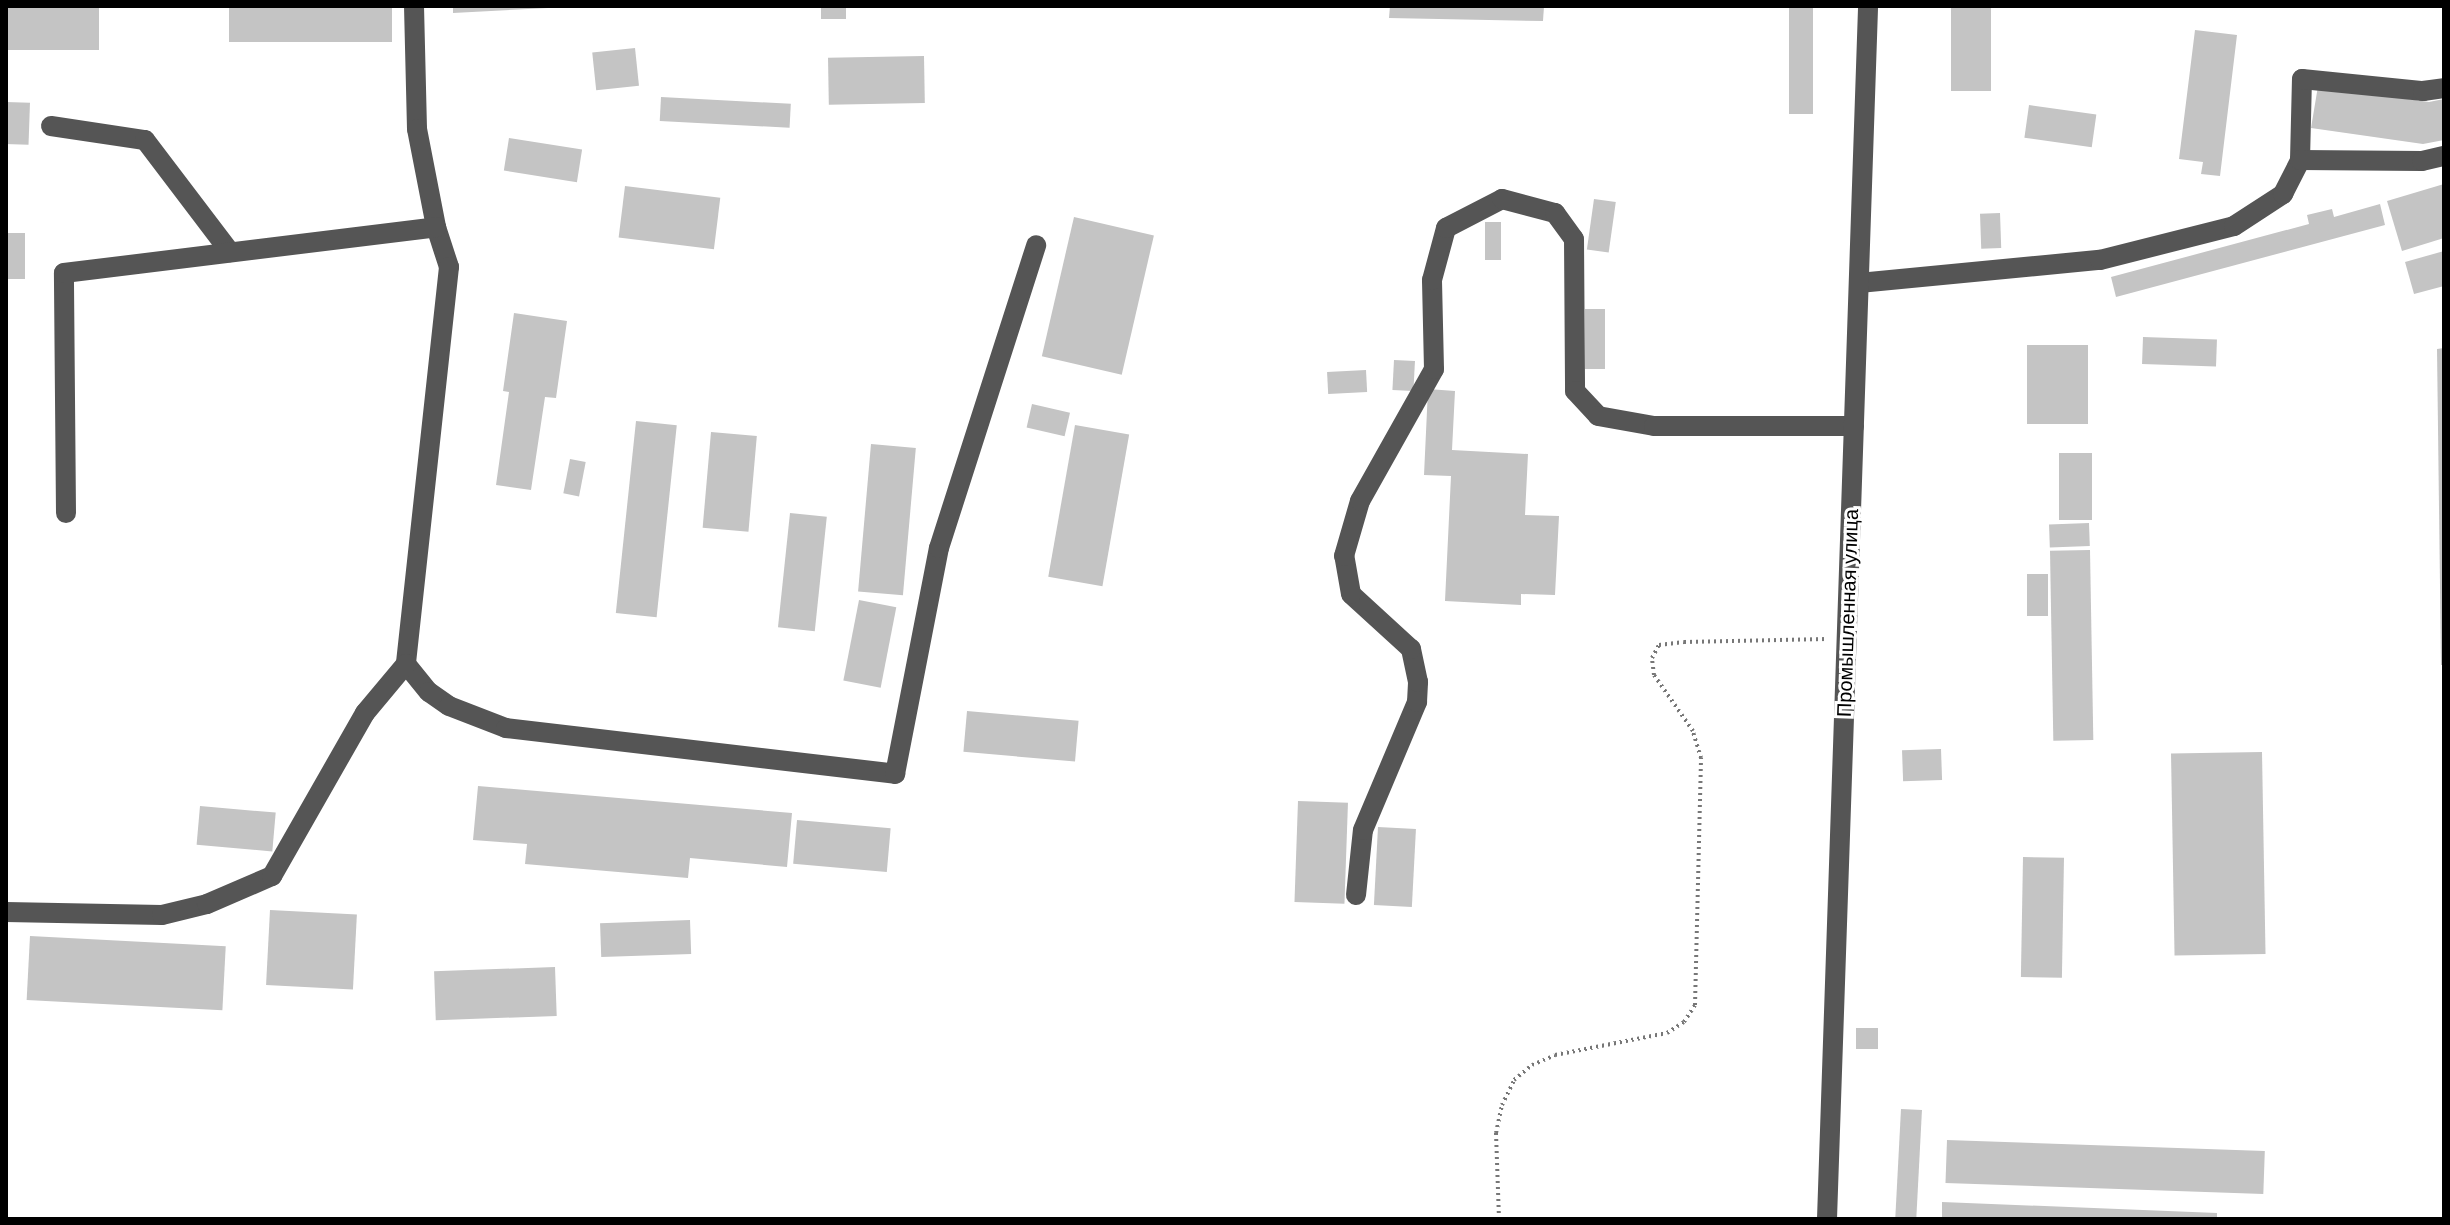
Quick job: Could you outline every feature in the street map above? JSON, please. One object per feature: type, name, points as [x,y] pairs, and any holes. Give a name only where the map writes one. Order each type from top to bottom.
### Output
[{"type":"street","points":[[6,912],[162,915],[207,904],[272,876],[365,713],[406,664],[449,267],[436,227],[417,129],[414,6]]},
{"type":"street","name":"Промышленная улица","points":[[1827,1219],[1868,6]]},
{"type":"street","points":[[1859,283],[2100,260],[2234,226],[2283,194],[2300,160],[2302,79],[2423,91],[2444,88]]},
{"type":"street","points":[[51,126],[145,140],[230,252]]},
{"type":"street","points":[[2300,160],[2422,161],[2444,156]]},
{"type":"street","points":[[1356,895],[1363,830],[1417,702],[1418,682],[1411,649],[1351,594],[1344,556],[1360,501],[1434,369],[1432,280],[1446,228],[1502,199],[1555,213],[1574,239],[1575,391],[1598,416],[1654,426],[1854,426]]},
{"type":"street","points":[[66,513],[64,273],[436,227]]},
{"type":"street","points":[[406,664],[429,692],[449,706],[506,728],[895,774],[939,548],[1036,245]]},
{"type":"path","points":[[1499,1219],[1496,1133],[1502,1105],[1514,1080],[1532,1065],[1555,1055],[1667,1033],[1684,1022],[1695,1005],[1701,758],[1693,731],[1654,675],[1652,658],[1659,645],[1847,638]]},
{"type":"building","points":[[6,6],[99,6],[99,50],[6,50]]},
{"type":"building","points":[[229,6],[392,6],[392,42],[229,42]]},
{"type":"building","points":[[453,6],[547,6],[548,8],[453,13]]},
{"type":"building","points":[[821,6],[846,6],[846,19],[821,19]]},
{"type":"building","points":[[1390,6],[1544,6],[1543,21],[1389,18]]},
{"type":"building","points":[[1789,6],[1813,6],[1813,114],[1789,114]]},
{"type":"building","points":[[1951,6],[1991,6],[1991,91],[1951,91]]},
{"type":"building","points":[[2195,30],[2237,35],[2220,176],[2201,174],[2203,162],[2179,159]]},
{"type":"building","points":[[635,48],[639,86],[596,90],[592,52]]},
{"type":"building","points":[[924,56],[925,103],[829,105],[828,58]]},
{"type":"building","points":[[2318,86],[2429,102],[2444,99],[2444,140],[2423,144],[2311,128]]},
{"type":"building","points":[[661,97],[791,104],[790,128],[660,121]]},
{"type":"building","points":[[6,102],[30,103],[29,145],[6,144]]},
{"type":"building","points":[[2029,105],[2096,114],[2092,147],[2024,138]]},
{"type":"building","points":[[509,138],[582,150],[577,182],[504,171]]},
{"type":"building","points":[[2444,184],[2444,238],[2402,251],[2387,201]]},
{"type":"building","points":[[625,186],[720,198],[714,249],[619,238]]},
{"type":"building","points":[[1594,199],[1616,202],[1609,253],[1587,250]]},
{"type":"building","points":[[2380,204],[2385,225],[2116,297],[2111,277],[2309,224],[2307,215],[2332,209],[2334,217]]},
{"type":"building","points":[[2000,213],[2001,248],[1981,249],[1980,214]]},
{"type":"building","points":[[1074,217],[1154,235],[1122,375],[1042,356]]},
{"type":"building","points":[[1485,222],[1501,222],[1501,260],[1485,260]]},
{"type":"building","points":[[6,233],[25,233],[25,279],[6,279]]},
{"type":"building","points":[[2444,251],[2444,286],[2414,294],[2405,262]]},
{"type":"building","points":[[1585,309],[1605,309],[1605,369],[1585,369]]},
{"type":"building","points":[[514,313],[567,321],[556,398],[545,397],[531,490],[496,485],[509,392],[503,391]]},
{"type":"building","points":[[2143,337],[2217,340],[2216,367],[2142,364]]},
{"type":"building","points":[[2027,345],[2088,345],[2088,424],[2027,424]]},
{"type":"building","points":[[2444,348],[2444,665],[2441,665],[2437,349]]},
{"type":"building","points":[[1394,360],[1415,361],[1413,391],[1392,390]]},
{"type":"building","points":[[1366,370],[1367,392],[1328,394],[1327,372]]},
{"type":"building","points":[[1428,389],[1455,391],[1452,450],[1528,454],[1525,515],[1559,516],[1555,595],[1521,594],[1521,605],[1445,601],[1451,476],[1424,475]]},
{"type":"building","points":[[1032,404],[1070,413],[1065,436],[1027,427]]},
{"type":"building","points":[[636,421],[677,425],[657,617],[616,613]]},
{"type":"building","points":[[1075,425],[1129,435],[1102,586],[1048,577]]},
{"type":"building","points":[[711,432],[757,436],[748,532],[703,528]]},
{"type":"building","points":[[871,444],[916,448],[903,595],[858,591]]},
{"type":"building","points":[[2059,453],[2092,453],[2092,520],[2059,520]]},
{"type":"building","points":[[570,459],[586,462],[579,496],[563,493]]},
{"type":"building","points":[[790,513],[827,517],[815,631],[778,627]]},
{"type":"building","points":[[2089,523],[2090,546],[2050,547],[2049,524]]},
{"type":"building","points":[[2090,550],[2093,740],[2053,741],[2050,551]]},
{"type":"building","points":[[2027,574],[2048,574],[2048,616],[2027,616]]},
{"type":"building","points":[[859,600],[896,607],[881,688],[843,680]]},
{"type":"building","points":[[967,711],[1079,721],[1075,762],[963,752]]},
{"type":"building","points":[[1941,749],[1942,780],[1903,781],[1902,750]]},
{"type":"building","points":[[2262,752],[2266,954],[2175,956],[2171,754]]},
{"type":"building","points":[[478,786],[792,813],[787,867],[690,858],[688,878],[525,864],[527,844],[473,840]]},
{"type":"building","points":[[1298,801],[1348,803],[1344,904],[1294,902]]},
{"type":"building","points":[[200,806],[276,813],[272,851],[197,845]]},
{"type":"building","points":[[797,820],[891,828],[887,872],[793,864]]},
{"type":"building","points":[[1378,827],[1416,829],[1412,907],[1374,905]]},
{"type":"building","points":[[2023,857],[2064,858],[2062,978],[2021,977]]},
{"type":"building","points":[[270,910],[357,915],[353,989],[266,985]]},
{"type":"building","points":[[690,920],[691,954],[601,957],[600,923]]},
{"type":"building","points":[[30,936],[226,946],[222,1010],[27,1000]]},
{"type":"building","points":[[555,967],[557,1016],[436,1020],[434,971]]},
{"type":"building","points":[[1856,1028],[1878,1028],[1878,1049],[1856,1049]]},
{"type":"building","points":[[1901,1109],[1922,1110],[1916,1219],[1895,1219]]},
{"type":"building","points":[[1947,1140],[2265,1151],[2263,1194],[1945,1183]]},
{"type":"building","points":[[1942,1202],[2217,1213],[2217,1219],[1942,1219]]}]
